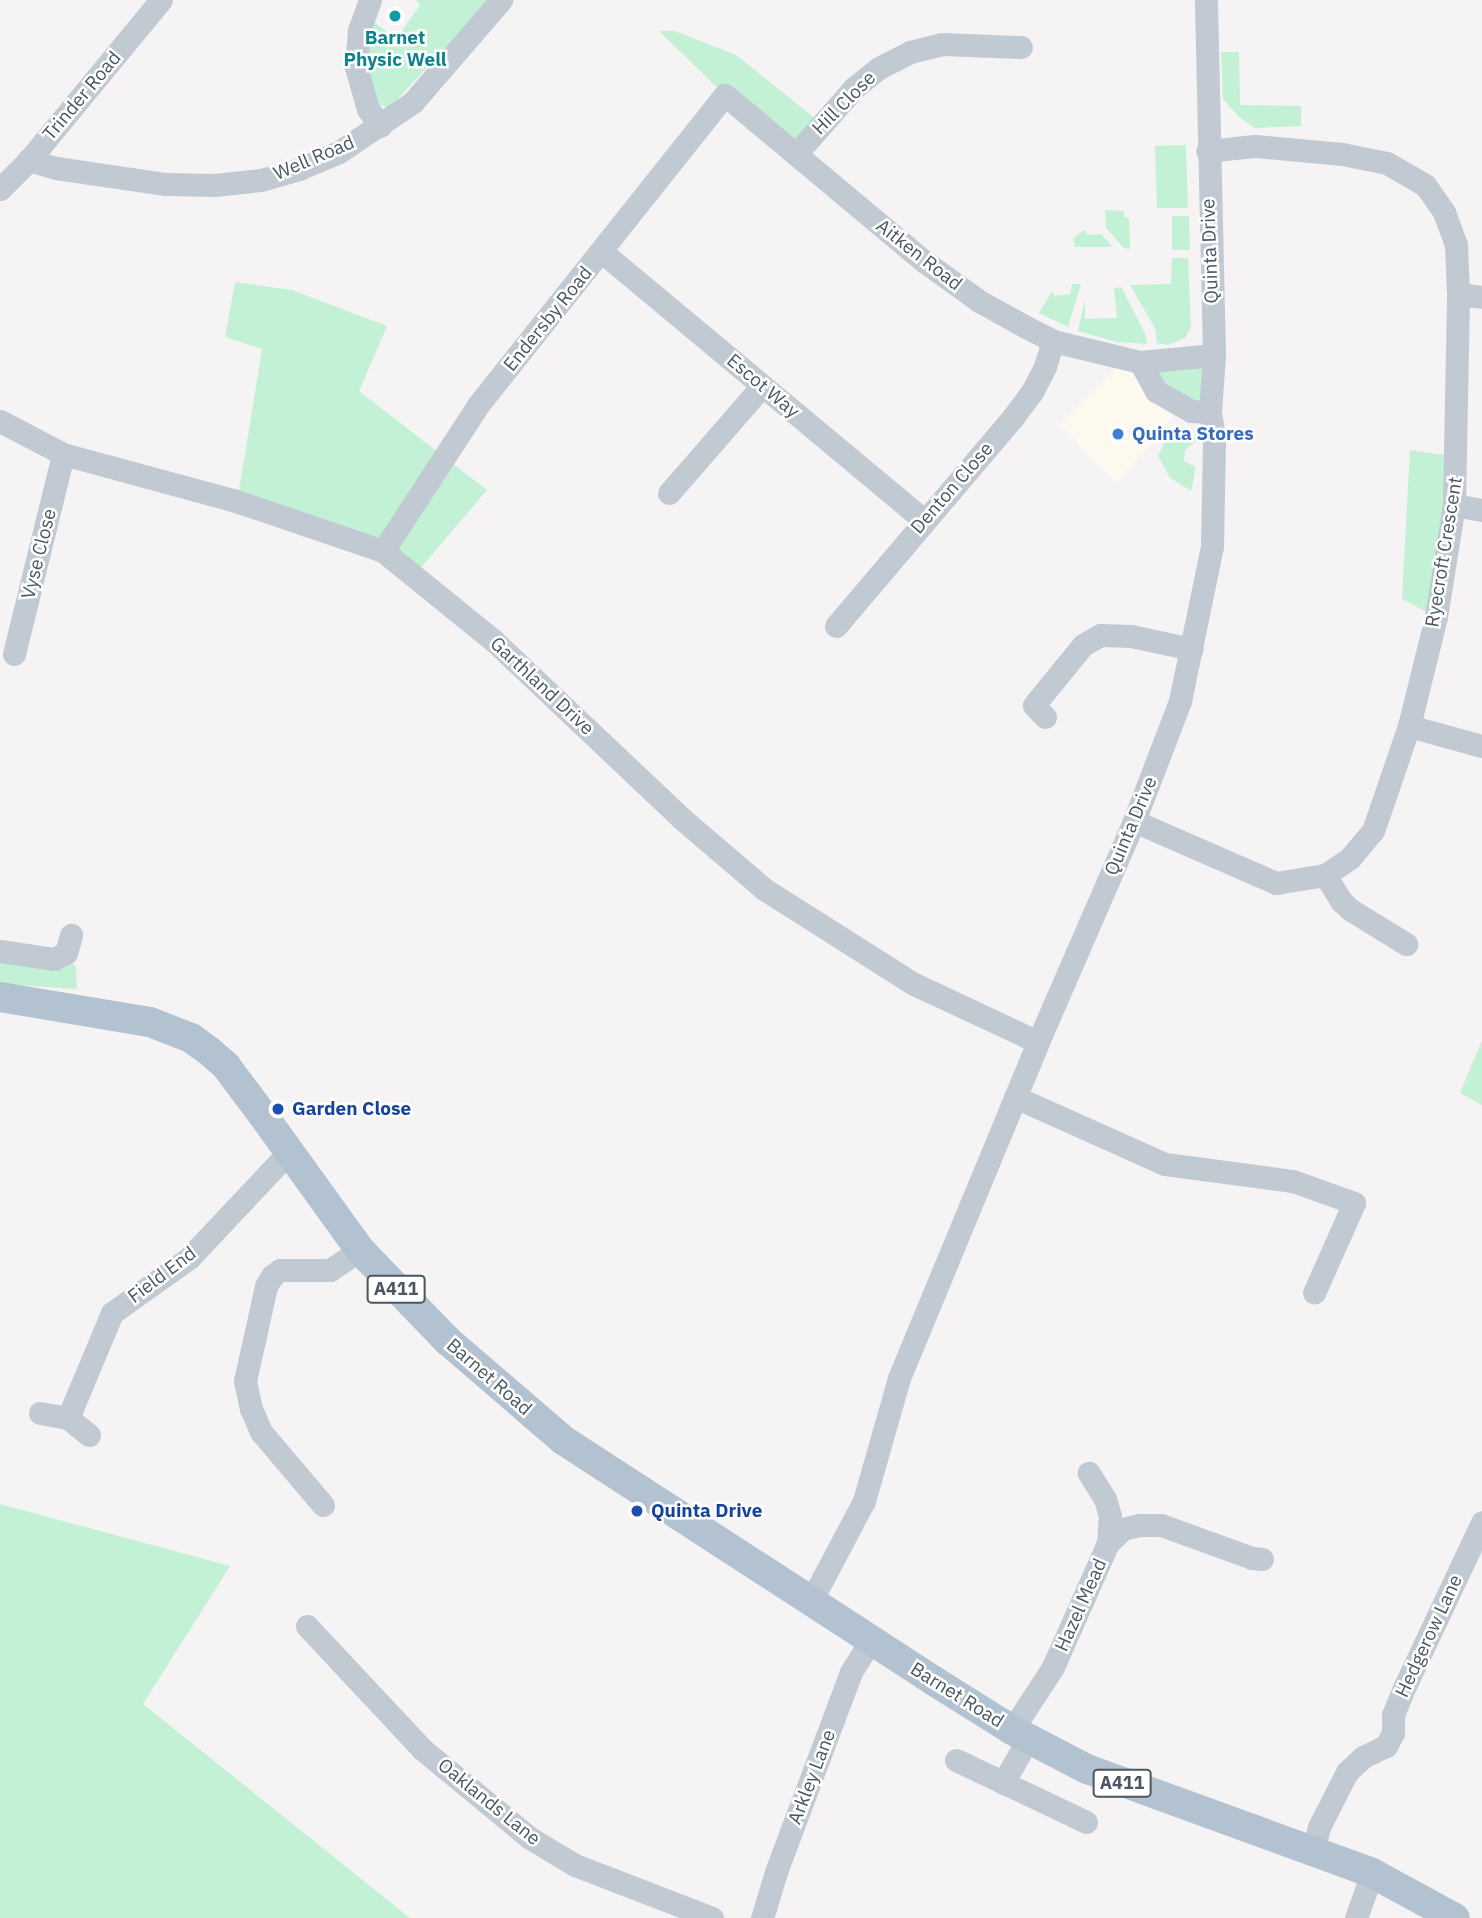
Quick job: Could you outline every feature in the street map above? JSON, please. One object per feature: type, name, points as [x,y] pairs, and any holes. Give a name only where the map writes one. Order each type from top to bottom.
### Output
[{"type":"main road","name":"Barnet Road","points":[[0,998],[125,1017],[191,1038],[226,1066],[360,1250],[448,1341],[563,1440],[1020,1735],[1087,1769],[1372,1873],[1455,1918]]},
{"type":"street","name":"Trinder Road","points":[[0,190],[162,0]]},
{"type":"street","points":[[370,0],[359,31],[356,67],[369,109],[381,126]]},
{"type":"street","name":"Well Road","points":[[28,160],[56,168],[166,184],[214,185],[261,180],[299,169],[339,152],[413,102],[501,0]]},
{"type":"street","name":"Quinta Drive","points":[[811,1601],[864,1501],[900,1378],[1038,1042],[1134,821],[1180,701],[1212,546],[1214,438],[1210,412],[1214,355],[1206,0]]},
{"type":"street","name":"Hill Close","points":[[796,155],[854,88],[879,68],[910,52],[942,44],[1021,47]]},
{"type":"street","name":"Aitken Road","points":[[725,96],[925,262],[979,302],[1053,341],[1140,362],[1214,355]]},
{"type":"street","name":"Endersby Road","points":[[383,551],[478,405],[603,252],[725,96]]},
{"type":"street","name":"Ryecroft Crescent","points":[[1134,821],[1276,883],[1325,876],[1350,858],[1373,831],[1409,726],[1436,617],[1454,505],[1458,294],[1456,245],[1444,212],[1425,185],[1387,163],[1342,154],[1255,146],[1208,151]]},
{"type":"street","name":"Escot Way","points":[[603,252],[923,520]]},
{"type":"street","points":[[1458,294],[1482,297]]},
{"type":"street","name":"Denton Close","points":[[836,626],[1032,392],[1045,366],[1053,341]]},
{"type":"street","points":[[1140,362],[1156,391],[1191,411],[1210,412]]},
{"type":"street","points":[[669,494],[762,386]]},
{"type":"street","name":"Garthland Drive","points":[[0,421],[63,454],[236,501],[383,551],[493,640],[681,818],[764,889],[912,983],[1038,1042]]},
{"type":"street","name":"Vyse Close","points":[[14,654],[63,454]]},
{"type":"street","points":[[1454,505],[1482,510]]},
{"type":"street","points":[[1045,718],[1034,705],[1083,645],[1100,635],[1131,636],[1192,649]]},
{"type":"street","points":[[1409,726],[1482,746]]},
{"type":"street","points":[[1325,876],[1335,893],[1351,911],[1406,944]]},
{"type":"street","points":[[0,951],[54,959],[66,953],[71,935]]},
{"type":"street","points":[[1015,1097],[1165,1164],[1293,1181],[1354,1203],[1314,1293]]},
{"type":"street","name":"Field End","points":[[68,1418],[111,1313],[189,1258],[289,1152]]},
{"type":"street","points":[[323,1505],[261,1433],[251,1409],[245,1381],[266,1286],[272,1276],[280,1270],[330,1270],[360,1250]]},
{"type":"street","points":[[40,1413],[68,1418],[89,1434]]},
{"type":"street","name":"Hazel Mead","points":[[1020,1735],[1108,1543],[1110,1516],[1105,1499],[1088,1473]]},
{"type":"street","name":"Hedgerow Lane","points":[[1313,1850],[1319,1827],[1347,1772],[1363,1757],[1386,1746],[1393,1733],[1393,1714],[1482,1522]]},
{"type":"street","points":[[1108,1543],[1123,1529],[1139,1525],[1161,1525],[1252,1558],[1262,1559]]},
{"type":"street","name":"Oaklands Lane","points":[[307,1626],[422,1749],[530,1838],[575,1865],[712,1918]]},
{"type":"street","name":"Arkley Lane","points":[[762,1918],[777,1869],[851,1672],[871,1640]]},
{"type":"street","points":[[1003,1783],[1020,1735]]},
{"type":"street","points":[[956,1760],[1086,1822]]},
{"type":"street","points":[[1356,1918],[1372,1873]]},
{"type":"shaded area","points":[[1122,362],[1174,417],[1116,483],[1060,425]]},
{"type":"green space","points":[[416,0],[490,0],[389,108],[378,104],[361,66],[370,19],[396,39],[420,5]]},
{"type":"green space","points":[[659,31],[675,31],[736,55],[822,124],[796,154],[725,95]]},
{"type":"green space","points":[[1221,52],[1239,52],[1240,105],[1301,106],[1301,126],[1255,128],[1238,116],[1223,99]]},
{"type":"green space","points":[[1186,145],[1188,208],[1157,208],[1155,146]]},
{"type":"green space","points":[[1105,210],[1124,211],[1124,217],[1129,218],[1130,249],[1124,248],[1106,228]]},
{"type":"green space","points":[[1172,216],[1189,216],[1190,250],[1172,250]]},
{"type":"green space","points":[[1084,230],[1088,235],[1101,234],[1113,247],[1075,247],[1073,238]]},
{"type":"green space","points":[[1172,258],[1188,258],[1191,326],[1186,337],[1168,345],[1157,343],[1155,328],[1130,285],[1171,284]]},
{"type":"green space","points":[[235,282],[292,290],[387,326],[359,391],[487,490],[413,577],[239,491],[262,349],[225,337]]},
{"type":"green space","points":[[1072,284],[1081,284],[1068,327],[1039,313],[1052,291],[1054,296],[1070,294]]},
{"type":"green space","points":[[1121,287],[1145,333],[1147,344],[1117,342],[1078,331],[1085,299],[1085,319],[1117,318],[1114,288]]},
{"type":"green space","points":[[1210,355],[1210,412],[1156,391],[1140,362]]},
{"type":"green space","points":[[1178,429],[1189,430],[1195,437],[1195,442],[1185,450],[1184,461],[1196,467],[1191,491],[1170,478],[1158,456],[1167,437]]},
{"type":"green space","points":[[1410,450],[1457,457],[1436,617],[1402,599]]},
{"type":"green space","points":[[0,951],[61,957],[76,966],[77,989],[0,984]]},
{"type":"green space","points":[[1482,1040],[1482,1105],[1460,1093]]},
{"type":"green space","points":[[0,1504],[230,1566],[143,1704],[410,1918],[0,1918]]},
{"type":"place","name":"Barnet Physic Well","points":[[395,16]]},
{"type":"place","name":"Quinta Stores","points":[[1118,434]]},
{"type":"place","name":"Garden Close","points":[[278,1109]]},
{"type":"place","name":"Quinta Drive","points":[[637,1511]]}]
